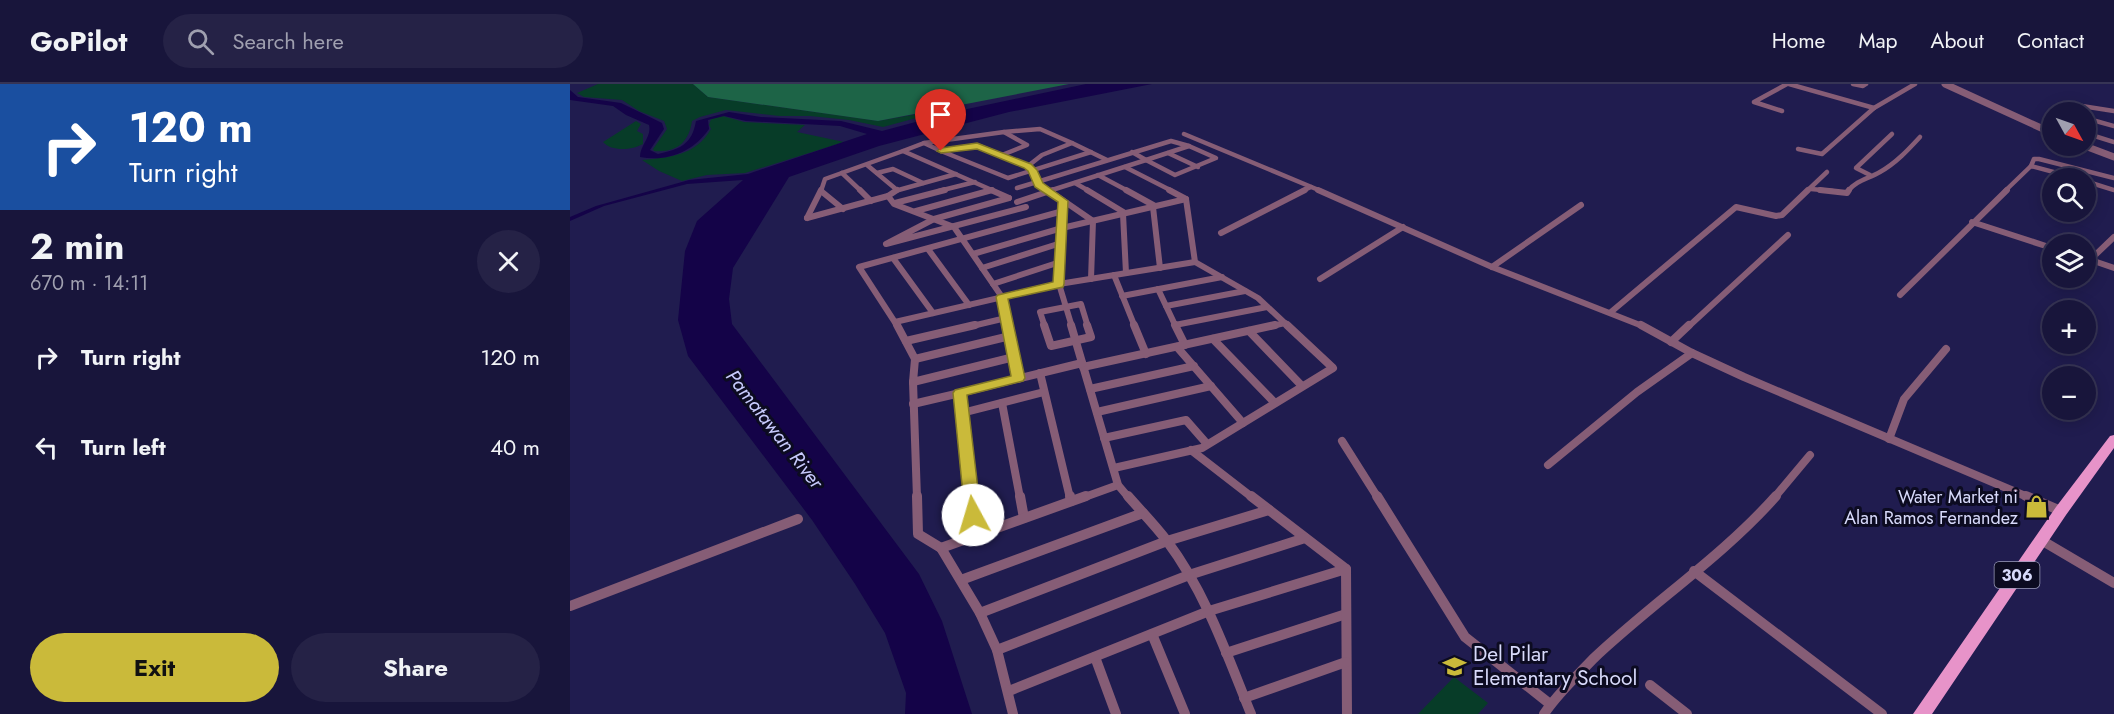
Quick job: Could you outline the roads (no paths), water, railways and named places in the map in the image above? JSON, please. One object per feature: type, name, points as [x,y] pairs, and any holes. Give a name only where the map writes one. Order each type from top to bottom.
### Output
[{"type":"main road","name":"306","points":[[1922,714],[2061,511],[2114,439]]},
{"type":"street","points":[[1782,111],[1754,102],[1788,84],[1874,108]]},
{"type":"street","points":[[1853,84],[1863,86],[1866,84]]},
{"type":"street","points":[[1798,149],[1822,154],[1842,138],[1859,118],[1915,84]]},
{"type":"street","points":[[1945,84],[2042,129]]},
{"type":"street","points":[[2096,108],[2114,111]]},
{"type":"street","points":[[2096,121],[2114,126]]},
{"type":"street","points":[[956,174],[897,190],[888,196],[807,218],[821,192],[825,179],[924,143],[1040,129],[1107,160]]},
{"type":"street","points":[[1002,155],[1027,145],[1004,132]]},
{"type":"street","points":[[1184,134],[1492,267],[1646,327],[1692,353],[1888,439],[2061,511]]},
{"type":"street","points":[[1870,175],[1856,168],[1892,134]]},
{"type":"street","points":[[2096,136],[2114,142]]},
{"type":"street","points":[[1811,189],[1847,193],[1862,177],[1876,174],[1897,159],[1920,137]]},
{"type":"street","points":[[1017,188],[1132,152],[1171,141],[1216,158],[1175,175],[1132,152]]},
{"type":"street","points":[[924,143],[1005,178],[1030,168],[1091,152]]},
{"type":"street","points":[[1030,168],[1042,155],[1072,143]]},
{"type":"street","points":[[941,151],[980,146],[1002,155],[1030,168],[1037,182],[1093,221]]},
{"type":"street","points":[[1017,202],[1189,146]]},
{"type":"street","points":[[2096,150],[2114,157]]},
{"type":"street","points":[[903,151],[975,182],[1009,198],[1028,208],[886,243],[934,219],[1009,198]]},
{"type":"street","points":[[1168,153],[1198,167]]},
{"type":"street","points":[[1900,296],[1972,222],[2031,166],[2034,159],[2114,178]]},
{"type":"street","points":[[867,165],[897,190]]},
{"type":"street","points":[[2031,166],[2042,169]]},
{"type":"street","points":[[1125,167],[1186,199]]},
{"type":"street","points":[[877,173],[894,169],[923,183]]},
{"type":"street","points":[[1611,312],[1736,207],[1776,216],[1782,215],[1827,172]]},
{"type":"street","points":[[842,173],[870,201]]},
{"type":"street","points":[[1098,175],[1154,207]]},
{"type":"street","points":[[894,204],[975,182]]},
{"type":"street","points":[[1075,183],[1124,214]]},
{"type":"street","points":[[2096,184],[2114,190]]},
{"type":"street","points":[[1221,233],[1311,187]]},
{"type":"street","points":[[916,211],[992,190]]},
{"type":"street","points":[[821,192],[843,209]]},
{"type":"street","points":[[888,196],[894,204],[954,227],[1002,297],[1018,378]]},
{"type":"street","points":[[973,254],[1062,228],[1186,199]]},
{"type":"street","points":[[1186,199],[1195,262]]},
{"type":"street","points":[[1063,201],[1059,284],[1119,485],[1167,541],[1189,575],[1209,611],[1251,714]]},
{"type":"street","points":[[1492,267],[1554,222],[1581,206]]},
{"type":"street","points":[[1154,207],[1160,268]]},
{"type":"street","points":[[1013,714],[997,651],[980,613],[941,548],[918,534],[913,404],[915,359],[895,322],[859,267],[1063,211]]},
{"type":"street","points":[[1124,214],[1126,273]]},
{"type":"street","points":[[1091,279],[1093,221]]},
{"type":"street","points":[[1972,222],[2042,245]]},
{"type":"street","points":[[1320,279],[1403,227]]},
{"type":"street","points":[[1671,342],[1788,235]]},
{"type":"street","points":[[2096,252],[2114,237]]},
{"type":"street","points":[[982,268],[1061,243]]},
{"type":"street","points":[[928,249],[969,305]]},
{"type":"street","points":[[893,258],[933,313]]},
{"type":"street","points":[[993,284],[1060,262]]},
{"type":"street","points":[[895,322],[1059,284],[1195,262],[1245,291],[1267,307],[1333,368],[1207,444],[1191,450],[1114,468]]},
{"type":"street","points":[[2096,262],[2114,268]]},
{"type":"street","points":[[1114,275],[1146,354]]},
{"type":"street","points":[[1122,296],[1222,277]]},
{"type":"street","points":[[1158,289],[1175,325],[1181,346],[1194,366],[1243,423]]},
{"type":"street","points":[[1166,306],[1245,291]]},
{"type":"street","points":[[1081,304],[1090,337],[1051,346],[1040,312],[1065,306],[1081,304]]},
{"type":"street","points":[[1175,325],[1267,307]]},
{"type":"street","points":[[906,341],[1006,318]]},
{"type":"street","points":[[913,404],[1040,373],[1146,354],[1285,323]]},
{"type":"street","points":[[1249,331],[1302,386]]},
{"type":"street","points":[[915,359],[1010,336]]},
{"type":"street","points":[[1213,339],[1275,403]]},
{"type":"street","points":[[1888,439],[1904,399],[1946,349]]},
{"type":"street","points":[[1548,465],[1637,392],[1692,353]]},
{"type":"street","points":[[913,382],[1014,357]]},
{"type":"street","points":[[1090,389],[1194,366]]},
{"type":"street","points":[[1040,373],[1071,501]]},
{"type":"street","points":[[1097,412],[1211,386]]},
{"type":"street","points":[[962,413],[1044,392]]},
{"type":"street","points":[[960,393],[975,535]]},
{"type":"street","points":[[1002,403],[1024,518]]},
{"type":"street","points":[[1104,438],[1186,420],[1207,444]]},
{"type":"street","points":[[1342,441],[1465,637],[1550,704]]},
{"type":"street","points":[[1191,450],[1346,568]]},
{"type":"street","points":[[1544,714],[1550,704],[1622,633],[1750,523],[1810,455]]},
{"type":"street","points":[[941,548],[1119,485]]},
{"type":"street","points":[[980,613],[1167,541],[1269,510]]},
{"type":"street","points":[[961,580],[1143,513]]},
{"type":"street","points":[[570,606],[798,519]]},
{"type":"street","points":[[997,651],[1189,575],[1305,538]]},
{"type":"street","points":[[2041,540],[2114,583]]},
{"type":"street","points":[[1009,691],[1209,611],[1346,568]]},
{"type":"street","points":[[1346,568],[1347,714]]},
{"type":"street","points":[[1694,571],[1882,714]]},
{"type":"street","points":[[1226,653],[1346,614]]},
{"type":"street","points":[[1152,634],[1185,714]]},
{"type":"street","points":[[1095,657],[1116,714]]},
{"type":"street","points":[[1244,698],[1346,662]]},
{"type":"street","points":[[1650,685],[1687,714]]},
{"type":"water","name":"Pamatawan River","points":[[1086,84],[1152,84],[1009,112],[879,146],[789,177],[733,268],[729,299],[732,324],[919,574],[942,621],[972,714],[905,714],[906,693],[885,633],[812,520],[688,356],[678,320],[685,251],[697,221],[743,180],[687,184],[604,206],[570,221],[570,217],[596,206],[689,180],[748,174],[867,134],[840,126],[746,121],[724,116],[708,120],[709,129],[703,137],[679,154],[660,158],[640,157],[649,133],[649,125],[626,115],[613,106],[570,100],[570,90],[578,97],[621,103],[662,123],[664,129],[650,150],[658,154],[684,144],[692,135],[696,121],[729,112],[761,117],[841,121],[882,131],[953,112]]},
{"type":"place","name":"Water Market ni Alan Ramos Fernandez","points":[[2036,507]]},
{"type":"place","name":"Del Pilar Elementary School","points":[[1455,666]]}]
